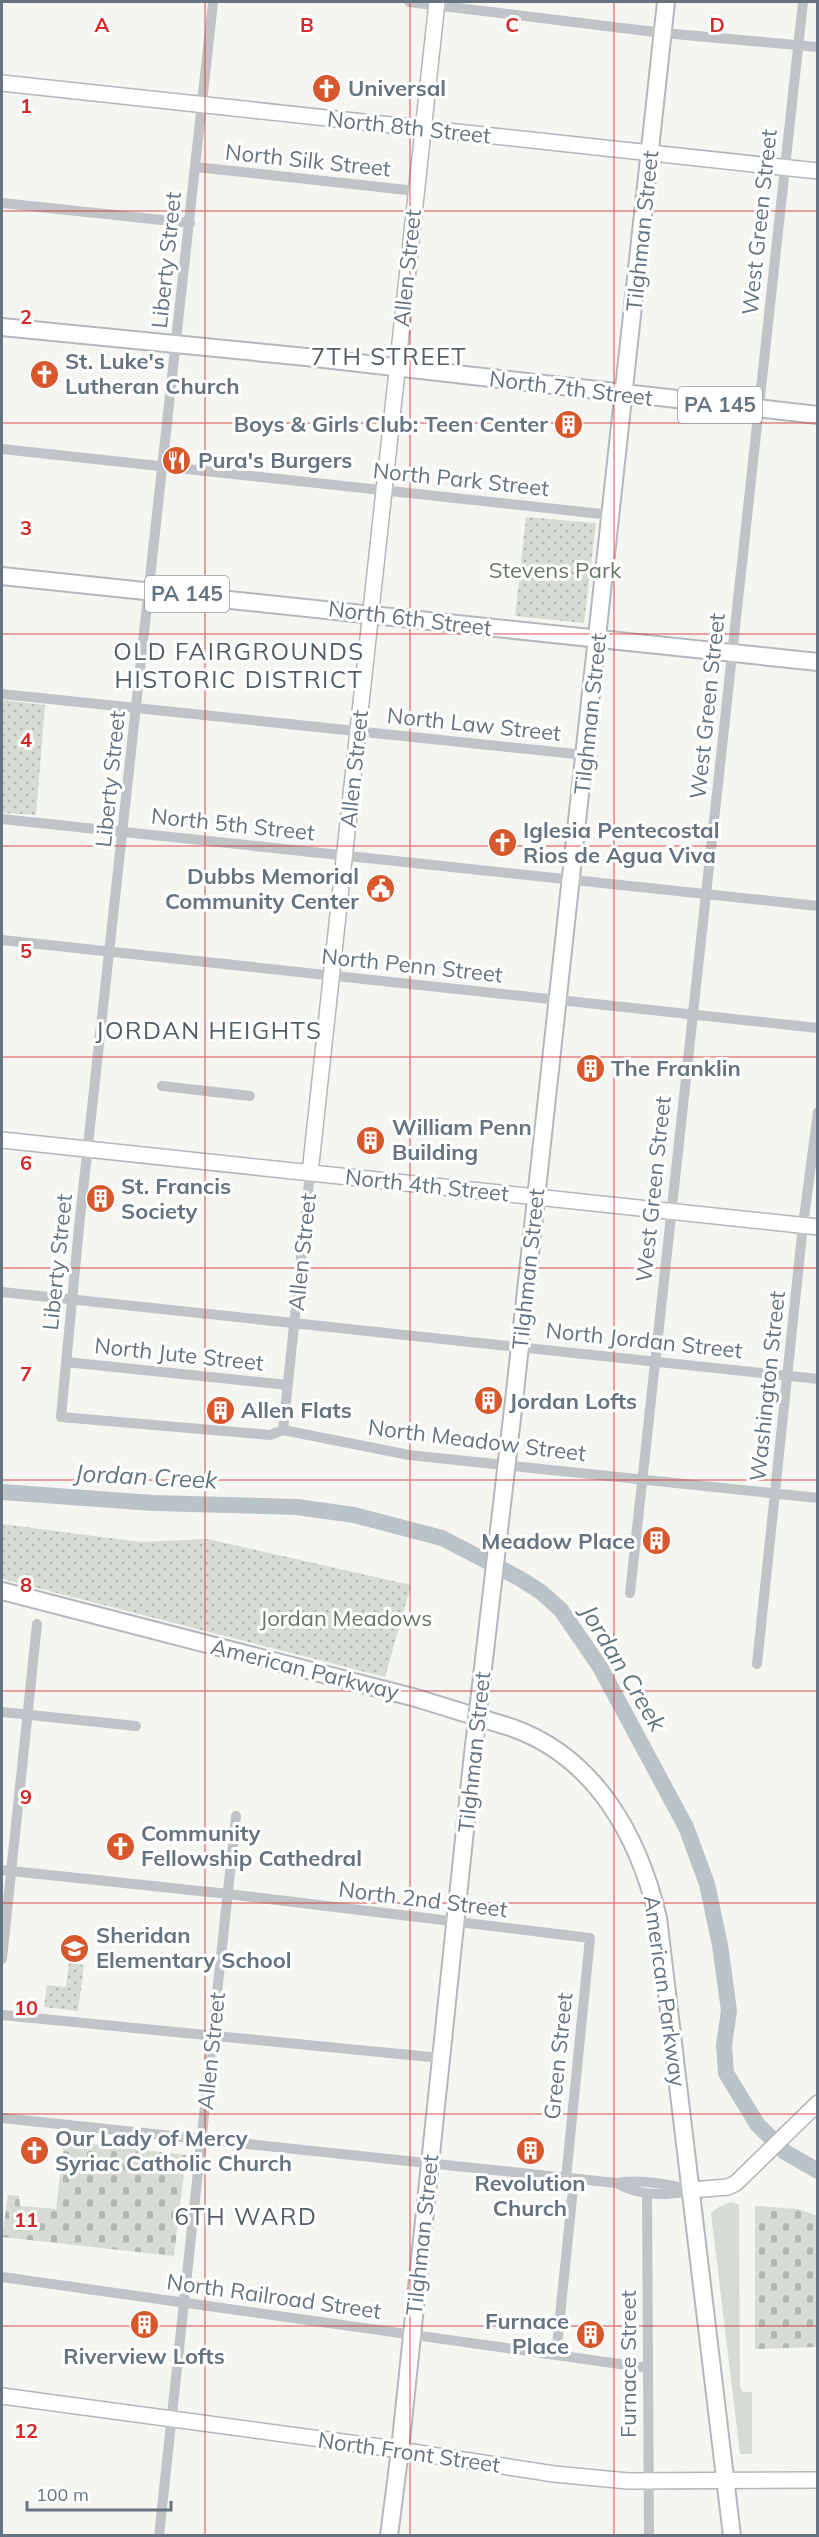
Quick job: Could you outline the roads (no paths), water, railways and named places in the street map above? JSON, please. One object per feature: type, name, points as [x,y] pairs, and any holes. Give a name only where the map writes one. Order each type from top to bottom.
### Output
[{"type":"main road","name":"Tilghman Street","points":[[389,2535],[666,2]]},
{"type":"main road","name":"North 7th Street","points":[[2,327],[397,368],[818,416]]},
{"type":"main road","name":"North 6th Street","points":[[2,576],[818,662]]},
{"type":"main road","name":"American Parkway","points":[[2,1591],[463,1711],[529,1733],[561,1753],[588,1778],[616,1813],[630,1836],[648,1878],[658,1918],[732,2535]]},
{"type":"street","name":"Liberty Street","points":[[61,1417],[213,2]]},
{"type":"street","points":[[409,2],[437,3],[663,33],[818,47]]},
{"type":"street","name":"West Green Street","points":[[630,1593],[803,2]]},
{"type":"street","name":"Allen Street","points":[[284,1430],[437,3]]},
{"type":"street","name":"North 8th Street","points":[[2,83],[818,171]]},
{"type":"street","name":"North Silk Street","points":[[196,167],[416,190]]},
{"type":"street","points":[[2,203],[190,223]]},
{"type":"street","name":"North Park Street","points":[[2,449],[611,515]]},
{"type":"street","name":"North Law Street","points":[[2,694],[585,755]]},
{"type":"street","name":"North 5th Street","points":[[2,819],[818,906]]},
{"type":"street","name":"North Penn Street","points":[[2,940],[818,1028]]},
{"type":"street","points":[[162,1086],[250,1096]]},
{"type":"street","name":"Washington Street","points":[[758,1664],[788,1375],[810,1226],[818,1112]]},
{"type":"street","name":"North 4th Street","points":[[2,1140],[810,1226]]},
{"type":"street","name":"North Jordan Street","points":[[2,1292],[818,1378]]},
{"type":"street","name":"North Jute Street","points":[[66,1362],[288,1385]]},
{"type":"street","name":"North Meadow Street","points":[[61,1417],[270,1435],[284,1430],[409,1455],[818,1498]]},
{"type":"street","points":[[2,1959],[6,1870],[29,1715],[37,1624]]},
{"type":"street","points":[[2,1712],[136,1726]]},
{"type":"street","name":"Allen Street","points":[[159,2535],[236,1816]]},
{"type":"street","name":"North 2nd Street","points":[[6,1870],[228,1894],[590,1938]]},
{"type":"street","name":"Green Street","points":[[556,2355],[590,1938]]},
{"type":"street","points":[[2,2016],[213,2034],[441,2058]]},
{"type":"street","points":[[616,2183],[629,2191],[669,2195],[691,2190],[728,2187],[736,2183],[818,2103]]},
{"type":"street","points":[[2,2118],[570,2179],[669,2184],[691,2190]]},
{"type":"street","name":"Furnace Street","points":[[647,2193],[649,2535]]},
{"type":"street","name":"North Railroad Street","points":[[2,2277],[648,2368]]},
{"type":"street","name":"North Front Street","points":[[2,2397],[400,2450],[554,2474],[648,2481],[818,2480]]},
{"type":"waterway","name":"Jordan Creek","points":[[2,1492],[153,1503],[297,1507],[354,1515],[442,1538],[541,1592],[561,1610],[600,1667],[686,1827],[707,1884],[720,1945],[729,2011],[724,2045],[726,2073],[757,2124],[785,2152],[818,2171]]},
{"type":"place","name":"Universal","points":[[327,88]]},
{"type":"place","name":"St. Luke's Lutheran Church","points":[[44,374]]},
{"type":"place","name":"Boys & Girls Club: Teen Center","points":[[569,424]]},
{"type":"place","name":"Pura's Burgers","points":[[177,460]]},
{"type":"place","name":"Iglesia Pentecostal Rios de Agua Viva","points":[[502,843]]},
{"type":"place","name":"Dubbs Memorial Community Center","points":[[380,889]]},
{"type":"place","name":"The Franklin","points":[[590,1068]]},
{"type":"place","name":"William Penn Building","points":[[371,1140]]},
{"type":"place","name":"St. Francis Society","points":[[100,1199]]},
{"type":"place","name":"Jordan Lofts","points":[[488,1401]]},
{"type":"place","name":"Allen Flats","points":[[220,1410]]},
{"type":"place","name":"Meadow Place","points":[[656,1541]]},
{"type":"place","name":"Community Fellowship Cathedral","points":[[120,1846]]},
{"type":"place","name":"Sheridan Elementary School","points":[[75,1948]]},
{"type":"place","name":"Our Lady of Mercy Syriac Catholic Church","points":[[34,2151]]},
{"type":"place","name":"Revolution Church","points":[[530,2151]]},
{"type":"place","name":"Riverview Lofts","points":[[144,2324]]},
{"type":"place","name":"Furnace Place","points":[[590,2334]]},
{"type":"district","name":"7TH STREET","points":[[389,357]]},
{"type":"district","name":"OLD FAIRGROUNDS HISTORIC DISTRICT","points":[[239,666]]},
{"type":"district","name":"JORDAN HEIGHTS","points":[[209,1031]]},
{"type":"district","name":"6TH WARD","points":[[246,2217]]},
{"type":"park label","name":"Stevens Park","points":[[555,570]]},
{"type":"park label","name":"Jordan Meadows","points":[[346,1618]]}]
